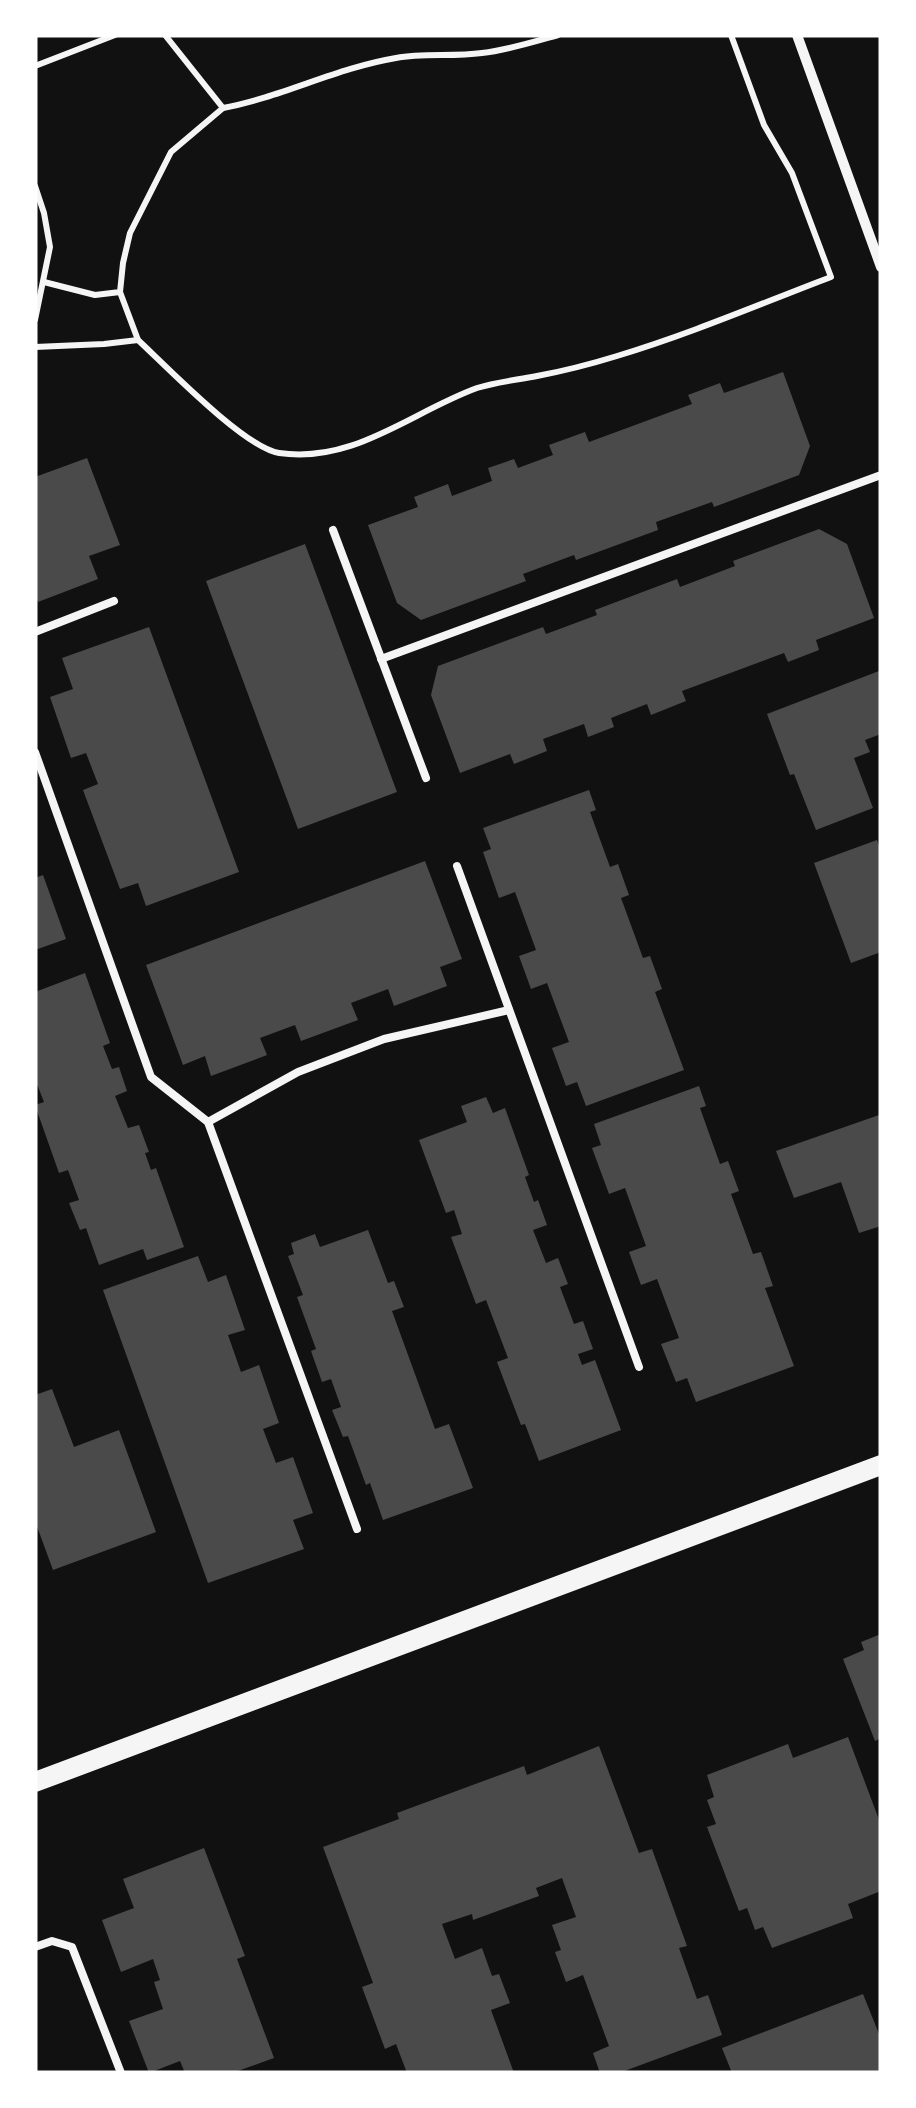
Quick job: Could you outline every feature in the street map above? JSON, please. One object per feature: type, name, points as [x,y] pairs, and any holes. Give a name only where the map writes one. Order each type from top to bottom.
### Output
[{"type":"main road","points":[[35,1782],[881,1465]]},
{"type":"street","points":[[797,35],[881,267]]},
{"type":"lane","points":[[381,659],[881,475]]},
{"type":"lane","points":[[334,530],[426,778]]},
{"type":"lane","points":[[35,632],[114,601]]},
{"type":"lane","points":[[35,752],[150,1076],[208,1122],[357,1529]]},
{"type":"lane","points":[[457,866],[639,1367]]},
{"type":"lane","points":[[208,1122],[298,1072],[384,1039],[510,1010]]},
{"type":"lane","points":[[35,1947],[52,1941],[72,1947],[120,2073]]},
{"type":"path","points":[[35,66],[115,35]]},
{"type":"path","points":[[165,35],[224,108]]},
{"type":"path","points":[[558,35],[480,53],[398,58],[224,108],[171,152],[130,233],[120,292],[138,340],[248,439],[274,452],[306,454],[346,449],[480,388],[616,356],[831,277],[792,173],[764,125],[732,35]]},
{"type":"path","points":[[35,186],[50,247],[35,320]]},
{"type":"path","points":[[44,282],[95,295],[120,292]]},
{"type":"path","points":[[35,347],[138,340]]},
{"type":"building","points":[[783,372],[810,446],[799,475],[714,507],[712,502],[656,522],[658,530],[576,560],[574,555],[523,574],[526,581],[421,620],[397,603],[368,525],[418,507],[414,497],[448,484],[452,496],[492,481],[488,468],[514,459],[518,468],[553,455],[549,445],[585,432],[589,442],[692,404],[688,395],[720,383],[724,393]]},
{"type":"building","points":[[87,458],[120,545],[89,556],[98,579],[38,602],[35,477]]},
{"type":"building","points":[[819,529],[847,544],[874,618],[816,640],[819,650],[788,662],[784,653],[682,691],[686,701],[651,715],[647,704],[611,718],[614,727],[588,737],[584,724],[543,739],[547,751],[514,764],[510,754],[460,773],[431,695],[438,666],[543,627],[546,634],[597,615],[595,610],[677,579],[680,587],[735,566],[733,561]]},
{"type":"building","points":[[305,544],[397,792],[298,829],[206,581]]},
{"type":"building","points":[[149,627],[239,872],[146,906],[138,883],[120,889],[83,790],[98,784],[86,753],[71,758],[50,697],[73,689],[62,658]]},
{"type":"building","points":[[879,671],[881,734],[865,740],[870,752],[854,758],[873,808],[816,830],[767,714]]},
{"type":"building","points":[[589,790],[596,810],[590,812],[610,867],[618,864],[629,895],[621,898],[643,958],[650,956],[662,989],[655,992],[684,1070],[586,1106],[577,1082],[566,1086],[552,1048],[569,1042],[547,983],[531,989],[519,956],[536,950],[515,892],[499,898],[483,852],[491,849],[483,828]]},
{"type":"building","points":[[877,840],[881,851],[881,952],[851,963],[814,863]]},
{"type":"building","points":[[425,861],[462,959],[440,967],[447,986],[394,1006],[388,989],[351,1003],[358,1020],[301,1041],[295,1025],[260,1038],[267,1055],[211,1076],[205,1056],[183,1065],[146,965]]},
{"type":"building","points":[[43,875],[66,939],[35,950],[35,878]]},
{"type":"building","points":[[85,973],[110,1043],[103,1046],[112,1069],[119,1067],[127,1091],[115,1096],[128,1128],[139,1125],[151,1170],[156,1168],[184,1247],[147,1260],[143,1249],[99,1265],[86,1228],[80,1230],[69,1203],[79,1200],[68,1170],[59,1173],[35,1105],[44,1102],[35,1079],[35,992]]},
{"type":"building","points":[[699,1086],[706,1106],[700,1108],[720,1164],[728,1161],[739,1191],[731,1194],[753,1254],[761,1252],[773,1286],[765,1288],[794,1366],[696,1402],[687,1378],[676,1382],[661,1344],[679,1338],[657,1279],[641,1285],[629,1252],[646,1246],[625,1188],[609,1194],[592,1148],[601,1145],[594,1124]]},
{"type":"building","points":[[486,1097],[493,1113],[505,1108],[529,1175],[525,1177],[547,1225],[533,1230],[546,1263],[558,1258],[568,1284],[560,1287],[574,1324],[583,1321],[593,1349],[578,1354],[582,1365],[595,1360],[621,1430],[539,1461],[497,1362],[508,1358],[486,1300],[476,1304],[451,1237],[462,1234],[454,1210],[446,1213],[419,1140],[467,1122],[461,1106]]},
{"type":"building","points":[[879,1115],[881,1226],[859,1233],[841,1182],[794,1198],[776,1151]]},
{"type":"building","points":[[368,1230],[388,1283],[394,1281],[404,1307],[392,1311],[435,1429],[449,1424],[473,1488],[383,1520],[370,1483],[366,1485],[348,1436],[343,1437],[332,1410],[341,1407],[331,1379],[322,1382],[311,1351],[316,1349],[297,1297],[303,1295],[288,1256],[294,1254],[291,1243],[315,1234],[320,1247]]},
{"type":"building","points":[[198,1256],[208,1282],[226,1275],[245,1330],[228,1335],[241,1372],[259,1365],[279,1423],[263,1429],[276,1463],[293,1457],[313,1513],[293,1520],[304,1549],[208,1583],[103,1290]]},
{"type":"building","points":[[52,1389],[74,1447],[119,1430],[156,1532],[53,1570],[35,1521],[35,1395]]},
{"type":"building","points":[[881,1634],[881,1738],[875,1741],[843,1659],[864,1650],[861,1642]]},
{"type":"building","points":[[848,1737],[881,1825],[881,1891],[848,1904],[853,1918],[772,1948],[763,1927],[755,1930],[747,1908],[739,1911],[707,1827],[716,1824],[707,1800],[714,1797],[707,1775],[788,1744],[793,1758]]},
{"type":"building","points":[[599,1746],[639,1853],[652,1849],[687,1946],[679,1948],[697,1999],[708,1995],[722,2035],[619,2073],[600,2073],[593,2053],[609,2046],[583,1975],[566,1982],[555,1952],[561,1950],[552,1925],[576,1917],[562,1878],[536,1888],[539,1896],[473,1920],[472,1914],[442,1924],[455,1959],[482,1948],[492,1976],[499,1974],[510,2003],[491,2010],[514,2073],[407,2073],[396,2044],[385,2049],[362,1987],[373,1983],[323,1847],[399,1819],[397,1813],[524,1766],[527,1775]]},
{"type":"building","points":[[204,1848],[245,1956],[237,1959],[274,2058],[232,2073],[185,2073],[180,2061],[149,2073],[129,2021],[163,2009],[154,1982],[160,1980],[153,1959],[121,1972],[102,1920],[134,1908],[123,1879]]},
{"type":"building","points":[[863,1994],[881,2039],[881,2073],[732,2073],[722,2048]]}]
